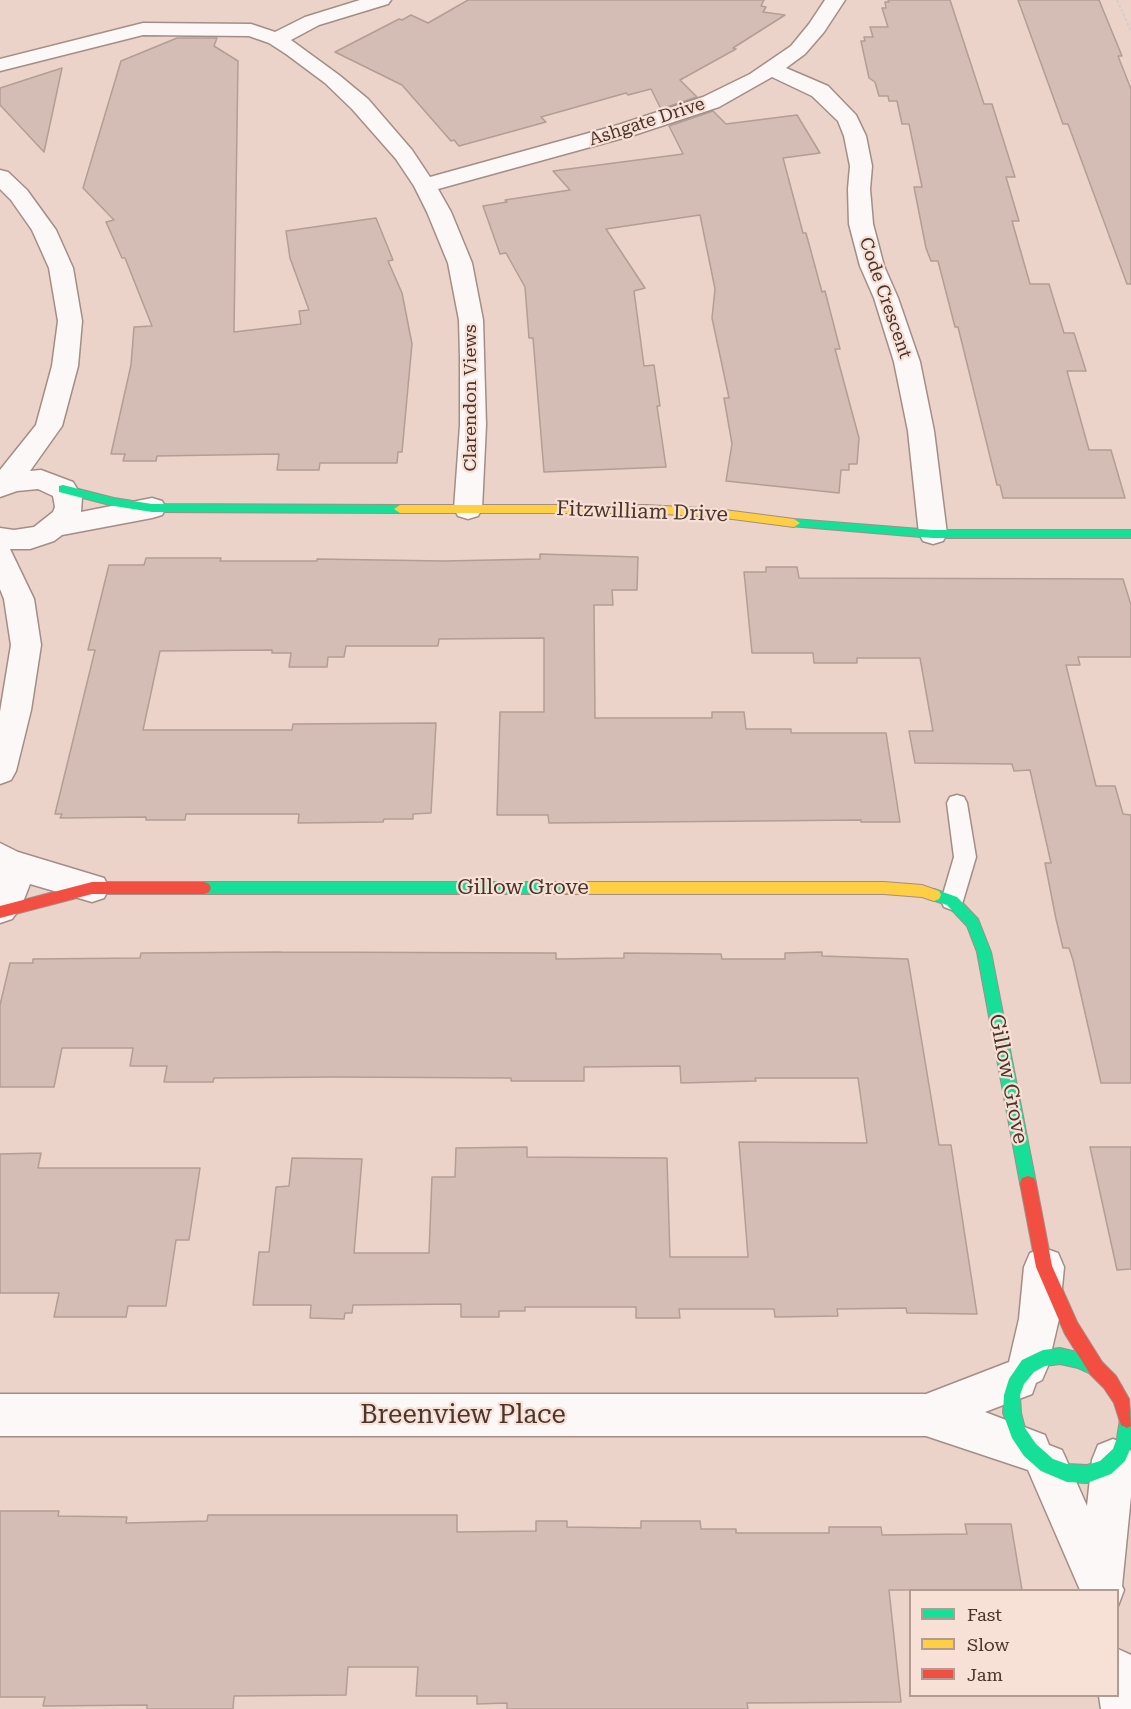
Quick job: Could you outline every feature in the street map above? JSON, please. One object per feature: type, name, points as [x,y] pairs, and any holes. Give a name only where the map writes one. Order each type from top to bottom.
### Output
[{"type":"street","points":[[276,39],[312,21],[381,0]]},
{"type":"street","name":"Ashgate Drive","points":[[425,186],[673,116],[711,102],[772,69],[798,50],[835,0]]},
{"type":"street","name":"Clarendon Views","points":[[27,57],[143,29],[251,30],[276,39],[332,79],[360,104],[404,155],[425,186],[439,212],[460,263],[471,320],[474,404],[468,508]]},
{"type":"street","points":[[0,58],[27,57]]},
{"type":"street","points":[[0,65],[27,57]]},
{"type":"street","name":"Code Crescent","points":[[772,69],[820,92],[835,104],[848,120],[855,136],[861,166],[859,189],[861,224],[872,266],[886,298],[908,362],[921,430],[933,534]]},
{"type":"street","points":[[0,177],[19,195],[44,230],[61,268],[66,289],[69,344],[61,388],[49,426],[23,462],[0,488]]},
{"type":"street","points":[[20,599],[27,571],[50,530],[65,517],[69,507],[68,497],[60,487],[51,461],[49,426]]},
{"type":"street","points":[[0,488],[27,479],[41,479],[60,487]]},
{"type":"street","name":"Fitzwilliam Drive","points":[[60,487],[114,502],[152,508],[646,509],[717,513],[833,527],[933,534],[1131,534]]},
{"type":"street","name":"Fitzwilliam Drive","points":[[0,538],[22,539],[50,530],[152,508]]},
{"type":"street","points":[[0,556],[20,599],[26,645],[23,673],[0,771]]},
{"type":"street","points":[[0,911],[13,885],[13,873],[2,858]]},
{"type":"street","name":"Gillow Grove","points":[[2,858],[92,888]]},
{"type":"street","name":"Gillow Grove","points":[[0,911],[92,888],[884,888],[922,891],[952,902],[973,923],[984,952],[1044,1267],[1071,1328],[1112,1380]]},
{"type":"street","name":"Gillow Grove","points":[[1023,1372],[1039,1319],[1044,1267]]},
{"type":"street","points":[[1060,1356],[1078,1360],[1112,1380],[1127,1418],[1102,1588],[1039,1458],[1018,1432],[1012,1413],[1012,1395],[1023,1372],[1043,1358],[1060,1356]]},
{"type":"street","name":"Breenview Place","points":[[926,1415],[1023,1372]]},
{"type":"street","name":"Breenview Place","points":[[0,1415],[926,1415],[979,1431],[1039,1458]]},
{"type":"street","points":[[1039,1458],[1067,1473],[1087,1474],[1105,1468],[1123,1445]]},
{"type":"street","points":[[1119,1678],[1124,1709]]},
{"type":"lane","points":[[952,902],[965,857],[957,803]]},
{"type":"path","points":[[1118,0],[1131,31]]},
{"type":"building","points":[[468,0],[764,0],[761,6],[766,7],[763,12],[785,15],[733,48],[736,49],[680,80],[697,97],[661,109],[651,89],[628,95],[626,93],[541,117],[546,122],[459,146],[454,140],[451,141],[402,85],[335,52],[399,19],[402,20],[411,15],[428,23]]},
{"type":"building","points":[[888,0],[950,0],[984,104],[992,104],[1015,177],[1006,177],[1019,221],[1012,221],[1030,284],[1049,284],[1064,333],[1074,333],[1086,371],[1067,371],[1089,450],[1111,450],[1125,498],[1003,498],[1000,485],[997,485],[958,327],[955,327],[938,261],[931,261],[926,248],[914,187],[922,187],[909,124],[902,124],[897,101],[889,101],[888,96],[879,96],[875,82],[869,78],[861,41],[865,41],[864,37],[873,37],[870,27],[888,27],[882,8],[886,8],[885,2],[889,2]]},
{"type":"building","points":[[1018,0],[1099,0],[1122,56],[1118,56],[1131,89],[1131,284],[1127,284],[1068,124],[1063,124]]},
{"type":"building","points":[[177,38],[217,38],[214,46],[238,61],[234,332],[301,324],[299,311],[309,310],[290,258],[286,231],[376,218],[393,260],[388,261],[402,293],[412,344],[402,452],[398,452],[397,463],[320,463],[319,470],[277,470],[279,454],[157,456],[156,461],[123,461],[125,454],[111,454],[131,365],[134,327],[152,326],[125,258],[122,258],[106,222],[114,220],[83,188],[121,61]]},
{"type":"building","points":[[62,68],[44,152],[0,105],[0,88]]},
{"type":"building","points":[[713,111],[726,124],[797,115],[820,153],[783,158],[803,233],[806,233],[822,292],[825,291],[840,349],[835,349],[859,438],[857,464],[849,464],[849,470],[841,470],[839,493],[726,481],[732,444],[724,398],[729,398],[712,318],[715,289],[700,215],[606,229],[645,288],[634,291],[644,366],[654,365],[660,406],[657,406],[666,467],[544,472],[533,338],[529,338],[525,287],[506,253],[500,254],[483,206],[507,202],[505,200],[570,190],[553,171],[683,154],[669,126]]},
{"type":"building","points":[[540,554],[638,557],[637,590],[612,590],[613,605],[594,605],[595,718],[712,718],[712,712],[744,712],[746,729],[791,729],[791,733],[886,733],[900,822],[861,822],[861,820],[549,823],[548,815],[497,815],[500,712],[544,712],[544,638],[439,639],[438,646],[346,646],[344,657],[328,657],[327,667],[289,667],[291,653],[272,653],[272,650],[160,651],[143,730],[292,730],[293,724],[436,723],[431,813],[413,814],[413,819],[384,819],[383,822],[298,823],[299,814],[186,814],[185,820],[146,820],[146,817],[60,818],[62,814],[55,814],[95,650],[88,650],[109,565],[144,565],[146,558],[221,558],[220,561],[317,561],[317,559],[444,561],[540,559]]},
{"type":"building","points":[[766,567],[797,567],[799,578],[1123,579],[1131,605],[1131,657],[1078,657],[1080,665],[1066,665],[1096,786],[1115,786],[1123,814],[1131,815],[1131,1083],[1101,1083],[1073,960],[1069,948],[1063,948],[1056,919],[1045,863],[1051,863],[1030,770],[1014,771],[1012,764],[915,763],[909,731],[933,731],[920,658],[857,658],[857,663],[814,663],[813,653],[752,653],[744,572],[766,572]]},
{"type":"building","points":[[822,952],[822,956],[908,959],[939,1145],[951,1145],[977,1314],[907,1313],[906,1308],[837,1309],[838,1316],[775,1317],[774,1309],[679,1309],[680,1318],[636,1318],[636,1307],[525,1307],[525,1311],[499,1311],[499,1317],[461,1317],[461,1304],[353,1305],[352,1313],[345,1313],[344,1319],[310,1318],[311,1305],[253,1305],[259,1252],[269,1252],[276,1187],[289,1186],[292,1158],[362,1159],[354,1253],[429,1253],[432,1177],[455,1177],[456,1148],[527,1147],[527,1157],[667,1158],[670,1257],[748,1257],[739,1142],[867,1143],[858,1078],[755,1078],[756,1081],[681,1083],[680,1066],[584,1067],[584,1081],[511,1081],[511,1078],[334,1077],[214,1078],[213,1082],[164,1082],[167,1066],[130,1066],[133,1048],[62,1048],[54,1087],[0,1087],[0,1005],[10,963],[33,963],[33,959],[140,958],[141,953],[556,953],[556,959],[624,958],[624,953],[721,954],[722,959],[785,959],[785,953]]},
{"type":"building","points":[[1090,1147],[1131,1147],[1131,1269],[1117,1270]]},
{"type":"building","points":[[41,1153],[38,1168],[200,1168],[189,1240],[176,1240],[166,1306],[128,1306],[126,1317],[54,1317],[59,1293],[0,1293],[0,1154]]},
{"type":"building","points":[[0,1511],[59,1511],[58,1516],[127,1517],[126,1523],[207,1521],[208,1515],[457,1515],[457,1532],[536,1531],[536,1521],[567,1521],[567,1527],[641,1528],[641,1521],[700,1521],[701,1529],[736,1529],[736,1533],[829,1533],[829,1527],[881,1527],[882,1535],[967,1534],[965,1524],[1011,1524],[1022,1589],[889,1590],[901,1702],[747,1703],[748,1709],[507,1709],[507,1703],[477,1704],[477,1696],[416,1696],[418,1667],[348,1667],[346,1695],[234,1696],[233,1709],[147,1709],[147,1705],[43,1706],[45,1697],[0,1697]]},
{"type":"traffic: fast","points":[[63,489],[114,502],[152,508],[400,509]]},
{"type":"traffic: fast","points":[[794,523],[933,534],[1131,534]]},
{"type":"traffic: fast","points":[[204,888],[569,888]]},
{"type":"traffic: fast","points":[[934,895],[952,901],[973,923],[984,952],[1028,1183]]},
{"type":"traffic: fast","points":[[1096,1368],[1079,1360],[1060,1356],[1043,1358],[1028,1366],[1017,1379],[1012,1395],[1012,1413],[1018,1432],[1030,1450],[1047,1465],[1067,1473],[1087,1474],[1105,1468],[1119,1455],[1126,1438],[1127,1419]]},
{"type":"traffic: slow","points":[[400,509],[646,509],[717,513],[794,523]]},
{"type":"traffic: slow","points":[[569,888],[884,888],[922,891],[934,895]]},
{"type":"traffic: jam","points":[[0,912],[92,888],[204,888]]},
{"type":"traffic: jam","points":[[1028,1183],[1044,1267],[1071,1328],[1096,1368],[1110,1382],[1121,1399],[1127,1419]]}]
